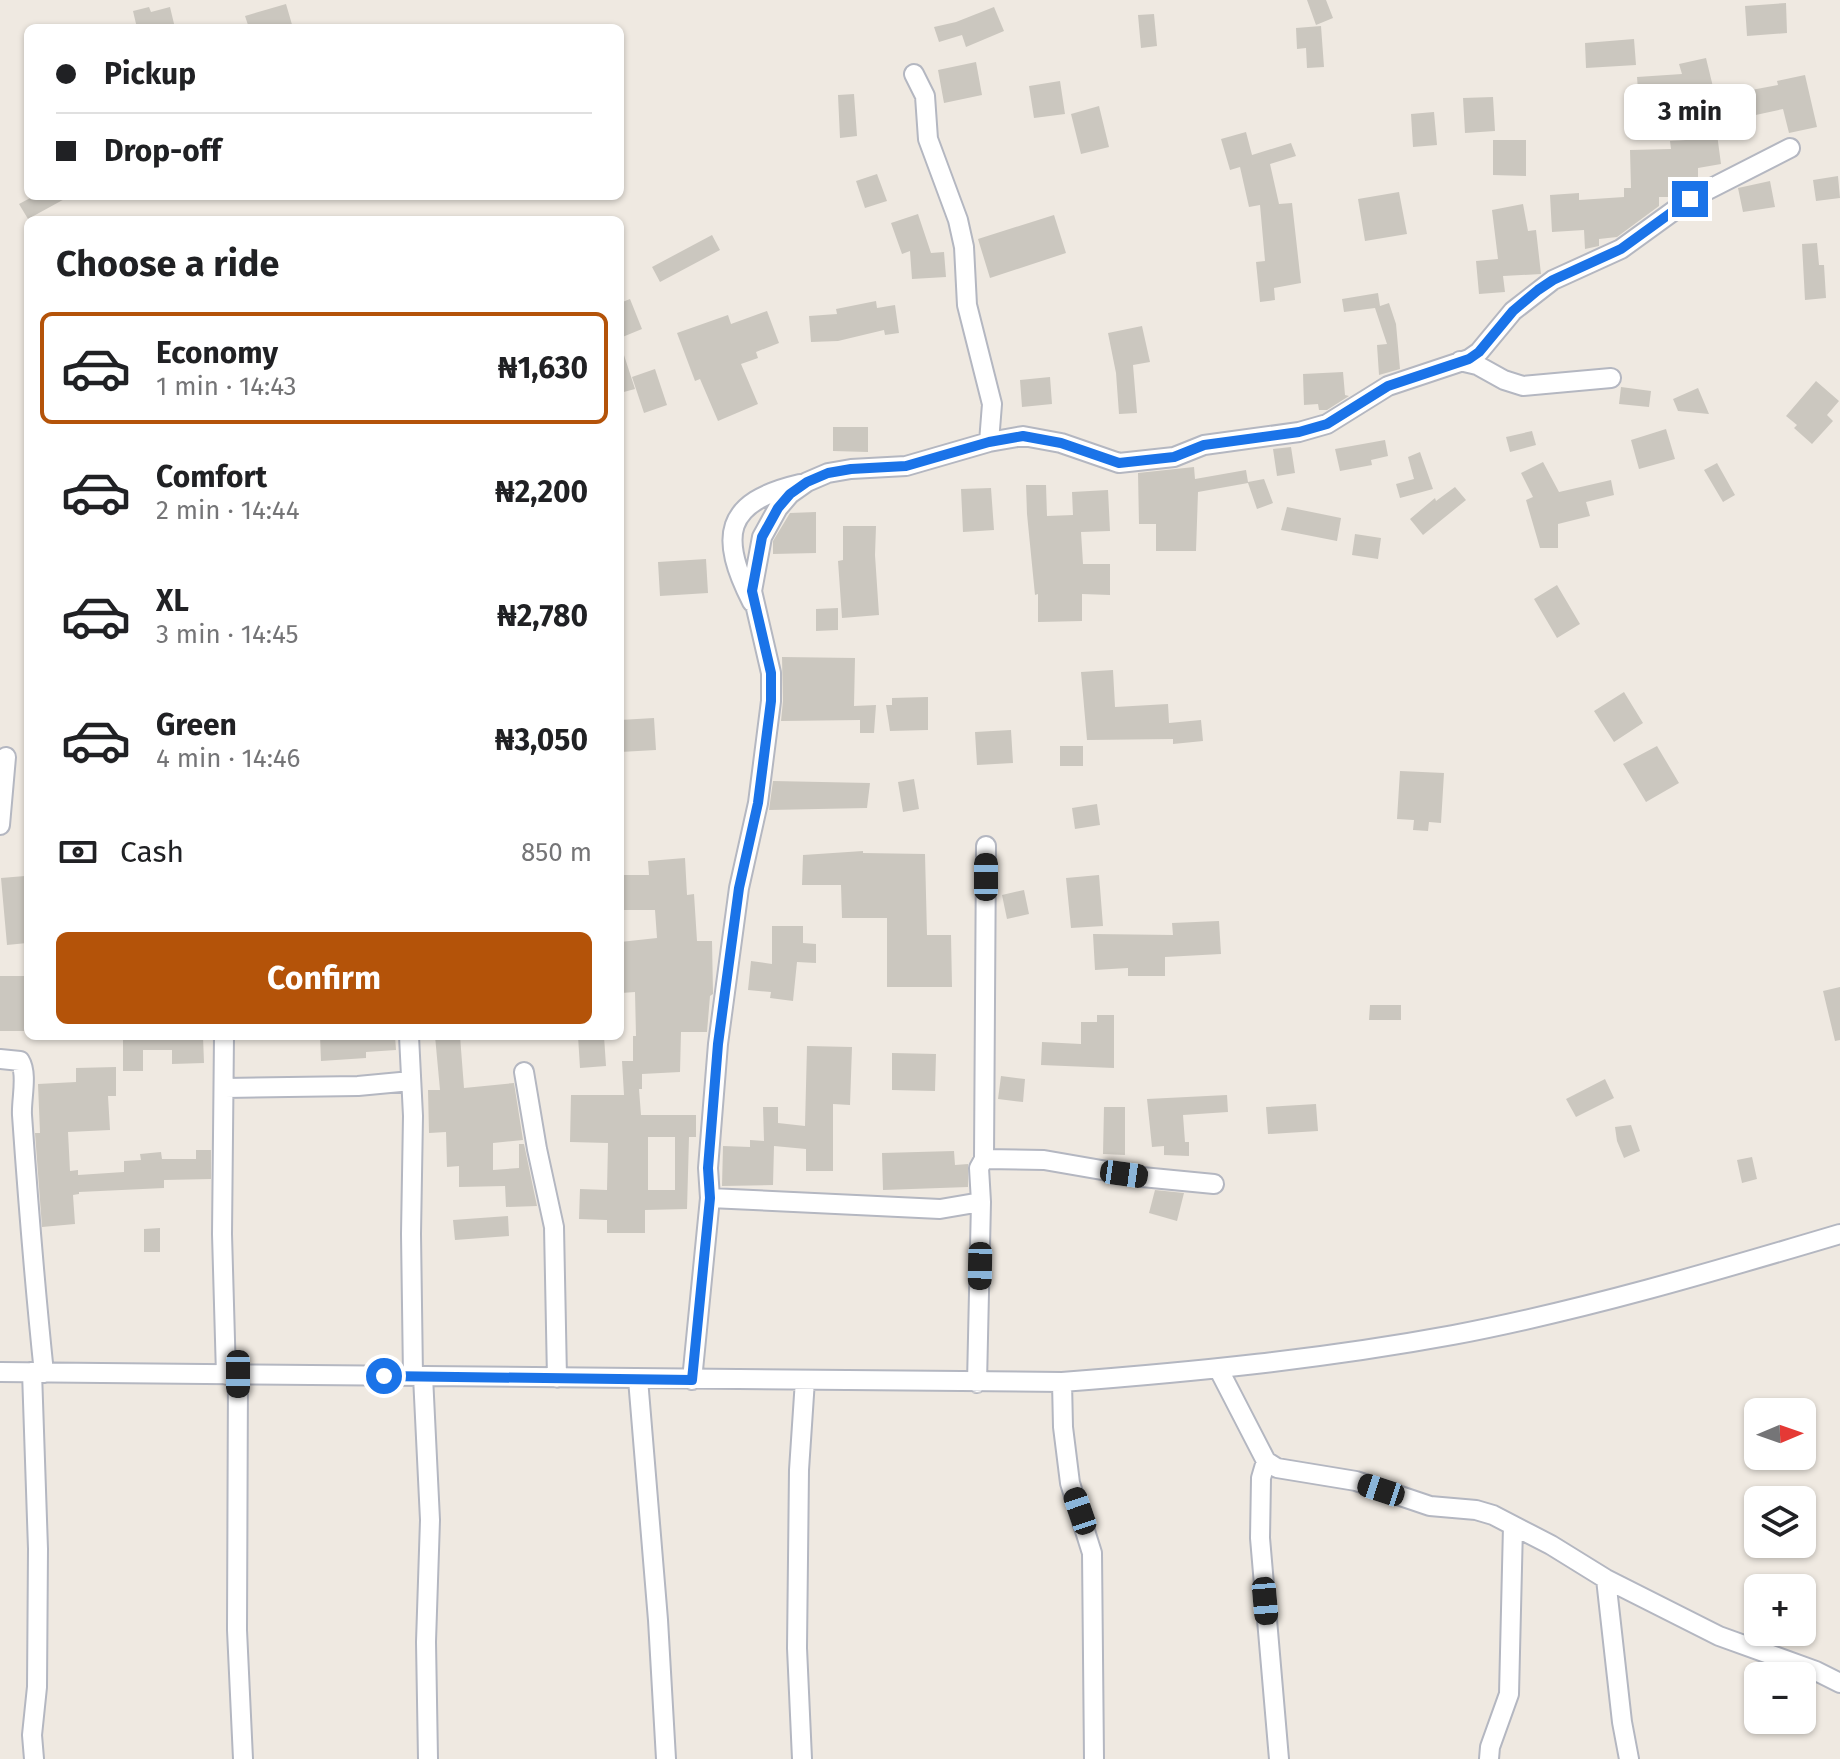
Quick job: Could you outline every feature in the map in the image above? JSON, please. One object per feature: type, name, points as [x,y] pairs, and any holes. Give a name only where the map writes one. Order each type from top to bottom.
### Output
[{"type":"street","points":[[914,74],[925,96],[928,139],[958,220],[964,247],[967,305],[992,404],[1009,439]]},
{"type":"street","points":[[755,608],[739,577],[731,546],[732,529],[748,506],[773,490],[828,473],[906,466],[989,442],[1023,436],[1061,443],[1119,463],[1174,457],[1204,445],[1299,432],[1327,424],[1388,386],[1479,352],[1513,311],[1553,280],[1621,249],[1690,199],[1790,148]]},
{"type":"street","points":[[1460,361],[1477,365],[1504,380],[1523,386],[1611,378]]},
{"type":"street","points":[[989,442],[992,404]]},
{"type":"street","points":[[692,1380],[710,1198],[708,1168],[720,1031],[739,888],[758,803],[771,701],[771,673],[752,591],[762,537],[778,508],[790,494],[807,482]]},
{"type":"street","points":[[0,825],[6,757]]},
{"type":"street","points":[[977,1383],[979,1168],[984,1159],[986,846]]},
{"type":"street","points":[[224,1040],[222,1234],[232,1374],[243,1759]]},
{"type":"street","points":[[409,1040],[418,1376],[430,1520],[426,1642],[428,1759]]},
{"type":"street","points":[[0,1059],[20,1061],[23,1066],[21,1097],[38,1372],[34,1759]]},
{"type":"street","points":[[524,1072],[554,1227],[557,1378]]},
{"type":"street","points":[[225,1088],[358,1086],[411,1081]]},
{"type":"street","points":[[984,1159],[1044,1160],[1142,1177],[1214,1184]]},
{"type":"street","points":[[710,1198],[940,1209],[981,1202]]},
{"type":"street","points":[[0,1372],[1062,1382],[1219,1370],[1451,1335],[1653,1289],[1840,1234]]},
{"type":"street","points":[[1219,1370],[1266,1461],[1277,1468],[1356,1481],[1430,1506],[1476,1510],[1513,1526],[1606,1579],[1719,1636],[1816,1671],[1840,1683]]},
{"type":"street","points":[[638,1379],[666,1759]]},
{"type":"street","points":[[802,1759],[797,1648],[799,1470],[805,1380]]},
{"type":"street","points":[[1062,1382],[1063,1427],[1070,1483],[1092,1553],[1094,1759]]},
{"type":"street","points":[[1266,1461],[1261,1478],[1260,1538],[1279,1759]]},
{"type":"street","points":[[1489,1759],[1490,1747],[1509,1694],[1513,1526]]},
{"type":"street","points":[[1606,1579],[1629,1759]]},
{"type":"building","points":[[1307,0],[1326,0],[1333,18],[1316,25]]},
{"type":"building","points":[[1786,3],[1787,33],[1747,36],[1745,6]]},
{"type":"building","points":[[286,4],[292,24],[248,24],[245,16]]},
{"type":"building","points":[[149,7],[151,12],[170,7],[174,24],[136,24],[133,11]]},
{"type":"building","points":[[994,7],[1004,31],[966,47],[962,35],[939,42],[934,27]]},
{"type":"building","points":[[1154,14],[1157,46],[1141,48],[1138,15]]},
{"type":"building","points":[[1321,26],[1324,67],[1307,68],[1306,48],[1297,49],[1296,28]]},
{"type":"building","points":[[1634,39],[1636,65],[1586,68],[1585,43]]},
{"type":"building","points":[[1706,58],[1714,91],[1671,101],[1639,103],[1637,77],[1682,74],[1679,64]]},
{"type":"building","points":[[976,62],[982,95],[944,103],[938,70]]},
{"type":"building","points":[[1805,75],[1817,127],[1789,133],[1783,109],[1751,116],[1746,91],[1778,85],[1777,81]]},
{"type":"building","points":[[1060,81],[1065,114],[1034,118],[1029,86]]},
{"type":"building","points":[[854,94],[857,136],[840,138],[838,95]]},
{"type":"building","points":[[1493,97],[1495,131],[1465,133],[1463,98]]},
{"type":"building","points":[[1099,106],[1109,147],[1081,154],[1071,114]]},
{"type":"building","points":[[1434,112],[1437,145],[1413,147],[1411,114]]},
{"type":"building","points":[[1246,132],[1252,155],[1291,143],[1296,156],[1270,164],[1279,204],[1292,203],[1301,283],[1274,288],[1275,300],[1260,302],[1256,262],[1265,261],[1260,205],[1249,207],[1240,167],[1230,170],[1221,139]]},
{"type":"building","points":[[1717,134],[1721,164],[1698,168],[1698,177],[1693,177],[1694,184],[1673,197],[1659,197],[1659,206],[1617,237],[1599,239],[1599,246],[1585,249],[1584,230],[1552,232],[1550,195],[1579,193],[1579,200],[1624,197],[1624,188],[1631,188],[1630,150],[1671,149],[1670,141],[1702,139],[1702,135]]},
{"type":"building","points":[[1493,140],[1526,140],[1526,176],[1493,175]]},
{"type":"building","points":[[877,174],[887,201],[865,208],[856,181]]},
{"type":"building","points":[[1838,176],[1840,198],[1816,201],[1813,180]]},
{"type":"building","points":[[1770,181],[1775,207],[1743,212],[1738,188]]},
{"type":"building","points":[[1399,192],[1407,234],[1365,241],[1358,199]]},
{"type":"building","points":[[26,200],[63,200],[33,216],[26,216],[19,204]]},
{"type":"building","points":[[1523,204],[1528,231],[1536,230],[1541,274],[1503,276],[1505,292],[1479,294],[1476,261],[1498,259],[1492,210]]},
{"type":"building","points":[[918,214],[931,253],[944,252],[946,277],[912,279],[910,251],[902,254],[891,223]]},
{"type":"building","points":[[1054,215],[1066,253],[990,278],[978,239]]},
{"type":"building","points":[[712,235],[720,250],[660,282],[652,267]]},
{"type":"building","points":[[1817,243],[1819,265],[1824,265],[1826,298],[1805,300],[1802,244]]},
{"type":"building","points":[[1378,293],[1380,306],[1389,303],[1396,324],[1400,369],[1379,375],[1377,345],[1387,344],[1375,308],[1344,312],[1342,299]]},
{"type":"building","points":[[630,299],[642,329],[624,336],[624,301]]},
{"type":"building","points":[[876,301],[877,308],[895,305],[899,333],[885,335],[884,330],[838,341],[811,342],[809,316],[837,314],[836,309]]},
{"type":"building","points":[[767,311],[779,343],[756,352],[758,358],[741,364],[758,404],[718,421],[700,379],[695,381],[677,333],[728,315],[731,324]]},
{"type":"building","points":[[1142,326],[1150,362],[1133,365],[1137,413],[1119,414],[1116,373],[1108,333]]},
{"type":"building","points":[[624,355],[635,389],[624,392]]},
{"type":"building","points":[[655,369],[667,405],[644,413],[632,377]]},
{"type":"building","points":[[1343,372],[1345,395],[1349,396],[1327,410],[1319,410],[1318,404],[1304,405],[1303,374]]},
{"type":"building","points":[[1050,377],[1052,404],[1022,407],[1020,380]]},
{"type":"building","points":[[1816,381],[1839,401],[1827,415],[1833,421],[1812,444],[1786,416]]},
{"type":"building","points":[[1621,387],[1651,391],[1649,407],[1619,404]]},
{"type":"building","points":[[1698,388],[1709,414],[1678,411],[1673,399]]},
{"type":"building","points":[[833,427],[868,427],[868,452],[833,451]]},
{"type":"building","points":[[1666,429],[1675,459],[1639,469],[1631,440]]},
{"type":"building","points":[[1532,431],[1536,445],[1510,452],[1506,437]]},
{"type":"building","points":[[1385,440],[1388,456],[1371,460],[1372,465],[1340,471],[1335,449]]},
{"type":"building","points":[[1291,447],[1295,473],[1277,476],[1273,449]]},
{"type":"building","points":[[1420,452],[1433,489],[1400,498],[1396,484],[1414,479],[1408,457]]},
{"type":"building","points":[[1543,462],[1559,492],[1611,480],[1614,495],[1586,502],[1590,516],[1558,524],[1558,548],[1540,548],[1526,500],[1533,497],[1521,473]]},
{"type":"building","points":[[1717,463],[1735,495],[1723,502],[1704,470]]},
{"type":"building","points":[[1194,467],[1195,479],[1246,470],[1248,482],[1264,479],[1273,503],[1257,509],[1248,483],[1198,492],[1196,551],[1156,551],[1156,524],[1139,524],[1138,473]]},
{"type":"building","points":[[1026,485],[1046,485],[1047,516],[1073,515],[1072,492],[1108,490],[1110,531],[1081,532],[1083,564],[1110,564],[1110,595],[1082,594],[1082,621],[1038,622],[1038,594],[1035,595]]},
{"type":"building","points":[[1455,487],[1466,500],[1423,535],[1410,519],[1435,498],[1436,501]]},
{"type":"building","points":[[991,488],[994,530],[963,532],[961,489]]},
{"type":"building","points":[[1287,507],[1341,518],[1337,541],[1281,530]]},
{"type":"building","points":[[816,512],[816,553],[773,554],[773,541],[790,513]]},
{"type":"building","points":[[843,526],[876,526],[879,615],[842,618],[838,561],[843,560]]},
{"type":"building","points":[[1355,534],[1381,538],[1378,559],[1352,555]]},
{"type":"building","points":[[706,559],[708,593],[660,596],[658,562]]},
{"type":"building","points":[[1557,585],[1580,624],[1557,638],[1534,599]]},
{"type":"building","points":[[838,608],[838,630],[816,631],[816,609]]},
{"type":"building","points":[[782,657],[855,658],[854,706],[876,705],[874,733],[860,733],[860,720],[781,721]]},
{"type":"building","points":[[1113,670],[1115,707],[1168,704],[1169,723],[1201,720],[1203,741],[1173,744],[1173,739],[1087,740],[1081,672]]},
{"type":"building","points":[[1624,692],[1643,723],[1614,742],[1594,711]]},
{"type":"building","points":[[928,697],[928,730],[890,731],[886,705],[892,705],[892,698]]},
{"type":"building","points":[[654,718],[656,750],[624,752],[624,720]]},
{"type":"building","points":[[1011,730],[1013,763],[977,765],[975,732]]},
{"type":"building","points":[[1060,746],[1083,746],[1083,766],[1060,766]]},
{"type":"building","points":[[1657,746],[1679,783],[1646,802],[1623,764]]},
{"type":"building","points":[[1400,771],[1444,773],[1441,823],[1429,822],[1428,831],[1413,830],[1414,820],[1397,819]]},
{"type":"building","points":[[914,779],[919,809],[903,812],[898,782]]},
{"type":"building","points":[[773,781],[870,783],[867,808],[769,810]]},
{"type":"building","points":[[1097,804],[1100,825],[1075,829],[1072,808]]},
{"type":"building","points":[[863,851],[925,854],[927,935],[951,935],[952,987],[887,987],[887,918],[842,918],[841,885],[802,885],[803,855]]},
{"type":"building","points":[[685,858],[687,895],[694,894],[697,941],[712,941],[713,994],[710,996],[707,1032],[681,1032],[680,1072],[642,1074],[642,1089],[639,1089],[641,1115],[696,1115],[696,1137],[689,1137],[687,1209],[645,1210],[645,1233],[607,1233],[607,1220],[579,1219],[580,1189],[607,1190],[608,1143],[570,1142],[571,1095],[624,1095],[622,1061],[633,1061],[633,1036],[636,1036],[635,992],[624,993],[624,942],[657,938],[655,910],[624,910],[624,875],[649,875],[648,861]],"holes":[[[648,1137],[675,1137],[675,1190],[648,1190]]]},
{"type":"building","points":[[1099,875],[1103,926],[1071,928],[1066,878]]},
{"type":"building","points":[[24,876],[24,943],[7,945],[1,878]]},
{"type":"building","points":[[1024,890],[1029,914],[1007,919],[1002,895]]},
{"type":"building","points":[[1219,921],[1221,954],[1165,957],[1165,976],[1128,976],[1128,968],[1095,970],[1093,934],[1173,935],[1172,923]]},
{"type":"building","points":[[772,926],[803,926],[803,943],[816,944],[816,963],[797,962],[793,1001],[770,998],[771,992],[748,990],[751,961],[772,964]]},
{"type":"building","points":[[0,976],[24,976],[24,1031],[0,1031]]},
{"type":"building","points":[[1840,987],[1840,1040],[1835,1041],[1823,991]]},
{"type":"building","points":[[1370,1005],[1401,1005],[1401,1020],[1369,1020]]},
{"type":"building","points":[[1097,1015],[1114,1015],[1114,1068],[1041,1065],[1042,1042],[1081,1044],[1081,1022],[1097,1022]]},
{"type":"building","points":[[123,1040],[203,1040],[204,1063],[172,1064],[172,1050],[143,1050],[143,1071],[123,1071]]},
{"type":"building","points":[[320,1040],[395,1040],[396,1050],[366,1052],[366,1058],[321,1061]]},
{"type":"building","points":[[435,1040],[460,1040],[464,1088],[514,1083],[523,1140],[493,1143],[493,1170],[519,1168],[519,1144],[524,1144],[537,1206],[506,1207],[505,1186],[459,1187],[459,1166],[447,1167],[446,1132],[429,1133],[428,1090],[440,1090]]},
{"type":"building","points":[[578,1040],[604,1040],[606,1066],[580,1068]]},
{"type":"building","points":[[807,1046],[852,1047],[850,1105],[833,1104],[833,1171],[806,1171],[806,1149],[774,1146],[773,1185],[722,1186],[723,1146],[750,1147],[750,1140],[764,1141],[763,1107],[778,1107],[778,1123],[805,1126]]},
{"type":"building","points":[[892,1053],[936,1054],[935,1091],[892,1090]]},
{"type":"building","points":[[116,1067],[116,1096],[108,1096],[110,1130],[68,1132],[70,1171],[78,1170],[78,1175],[124,1172],[124,1161],[141,1160],[140,1154],[161,1152],[162,1159],[196,1159],[196,1150],[211,1150],[211,1179],[164,1180],[164,1188],[79,1192],[73,1195],[75,1224],[42,1227],[35,1133],[40,1133],[38,1084],[76,1082],[76,1068]]},
{"type":"building","points":[[1001,1076],[1025,1079],[1023,1102],[998,1099]]},
{"type":"building","points":[[1605,1079],[1614,1098],[1576,1117],[1566,1099]]},
{"type":"building","points":[[1227,1095],[1228,1112],[1183,1115],[1189,1156],[1164,1155],[1164,1146],[1152,1147],[1147,1099]]},
{"type":"building","points":[[1316,1104],[1318,1131],[1268,1134],[1266,1107]]},
{"type":"building","points":[[1104,1107],[1125,1107],[1125,1155],[1103,1154]]},
{"type":"building","points":[[1631,1125],[1640,1151],[1624,1158],[1615,1127]]},
{"type":"building","points":[[954,1151],[955,1165],[968,1164],[968,1187],[883,1190],[882,1153]]},
{"type":"building","points":[[1752,1157],[1757,1179],[1742,1183],[1737,1160]]},
{"type":"building","points":[[1155,1190],[1184,1193],[1177,1221],[1149,1213]]},
{"type":"building","points":[[508,1216],[509,1236],[455,1240],[453,1220]]},
{"type":"building","points":[[160,1228],[160,1252],[144,1252],[144,1229]]},
{"type":"route","points":[[384,1376],[692,1380],[710,1198],[708,1168],[718,1044],[739,888],[758,803],[771,701],[771,673],[752,591],[762,537],[778,508],[790,494],[828,473],[906,466],[989,442],[1023,436],[1061,443],[1106,460],[1136,463],[1174,457],[1204,445],[1299,432],[1327,424],[1388,386],[1469,359],[1479,352],[1513,311],[1538,290],[1621,249],[1690,199]]}]
